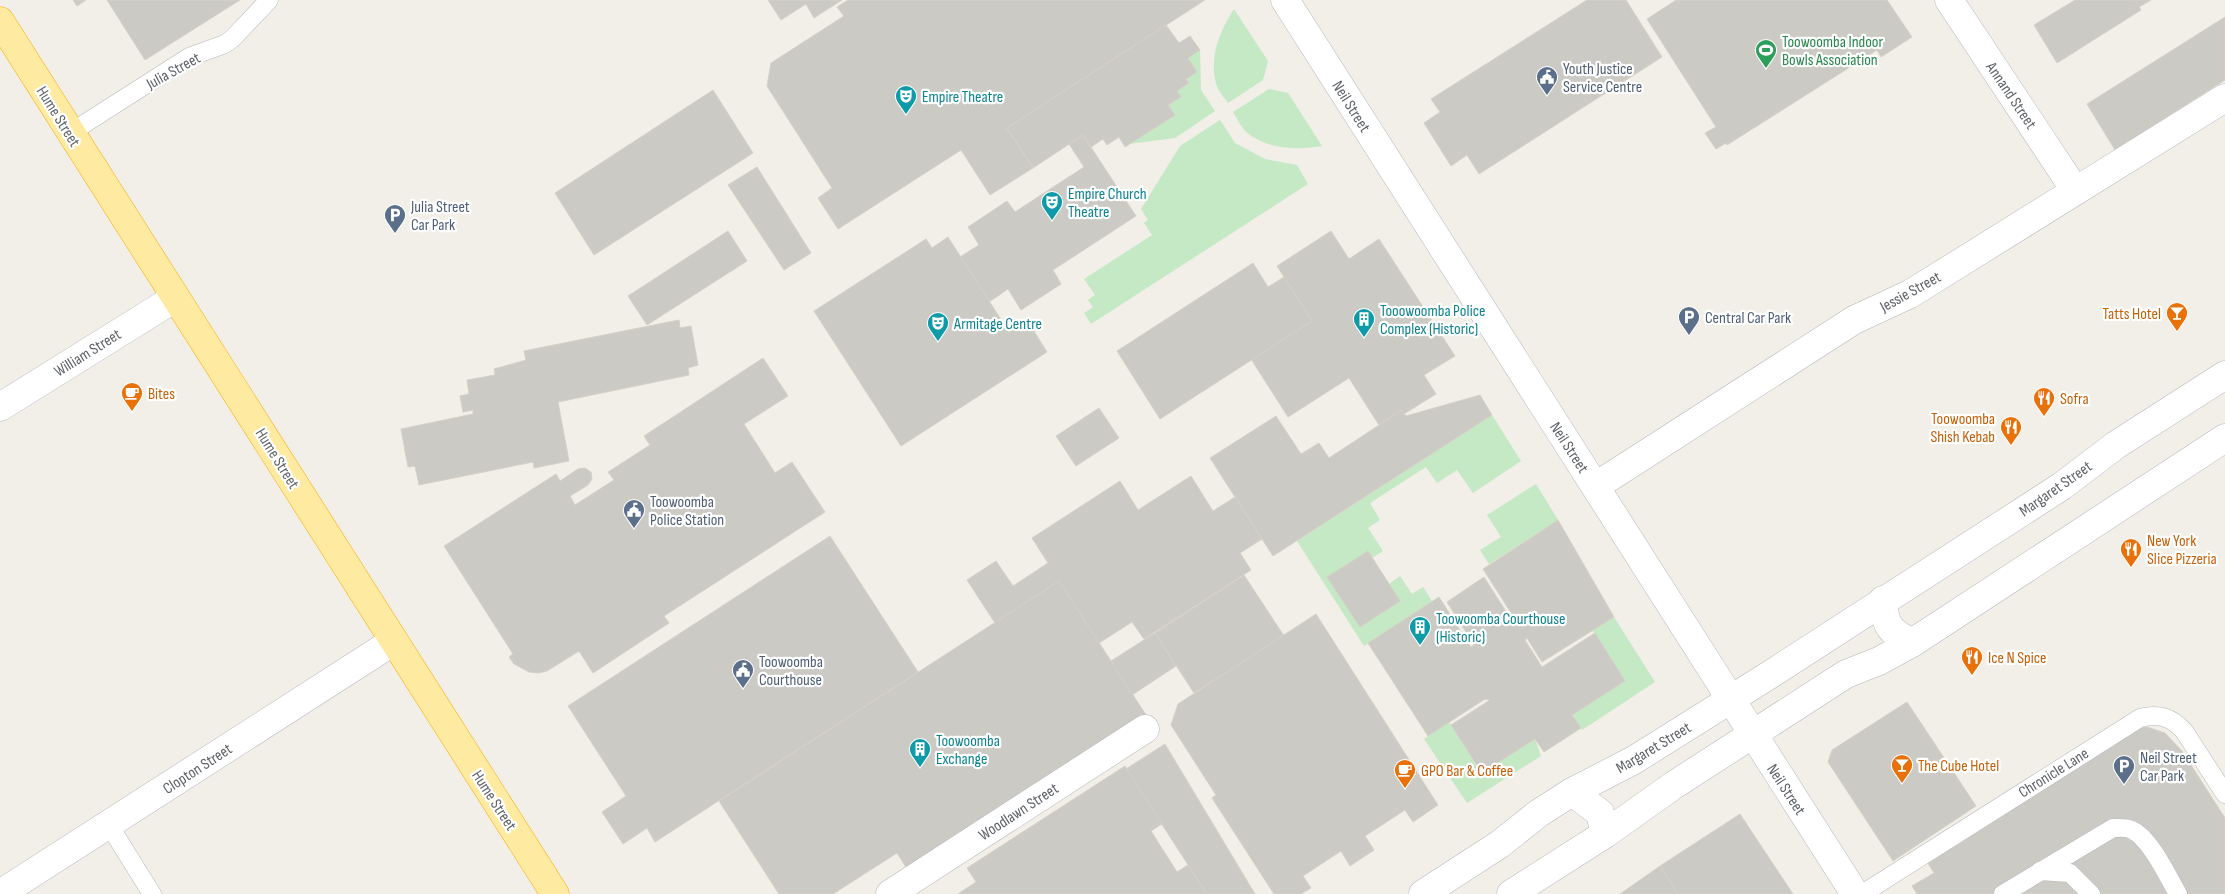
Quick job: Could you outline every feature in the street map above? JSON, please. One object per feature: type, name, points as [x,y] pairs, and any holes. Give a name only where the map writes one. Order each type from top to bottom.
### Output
[{"type":"highway","name":"Hume Street","points":[[0,21],[555,894]]},
{"type":"street","name":"Neil Street","points":[[1285,0],[1855,894]]},
{"type":"street","name":"Annand Street","points":[[1949,0],[2075,190]]},
{"type":"street","name":"Jessie Street","points":[[1596,486],[1854,320],[1910,294],[2225,98]]},
{"type":"street","name":"William Street","points":[[0,407],[175,298]]},
{"type":"street","name":"Margaret Street","points":[[1423,894],[1500,844],[1539,813],[1572,792],[1634,760],[1731,699],[2062,486],[2116,445],[2225,375]]},
{"type":"street","points":[[1511,894],[1605,834],[1674,785],[1846,674],[1879,661],[1912,643],[2225,438]]},
{"type":"street","points":[[1883,600],[1885,617],[1890,629],[1912,643]]},
{"type":"street","name":"Clopton Street","points":[[0,894],[394,642]]},
{"type":"street","name":"Woodlawn Street","points":[[890,894],[1145,729]]},
{"type":"street","points":[[1572,792],[1600,813],[1605,834]]},
{"type":"lane","name":"Julia Street","points":[[70,133],[189,57],[218,48],[233,38],[269,0]]},
{"type":"lane","name":"Chronicle Lane","points":[[1862,894],[2140,718],[2158,715],[2168,717],[2177,723],[2225,794]]},
{"type":"lane","points":[[109,825],[152,894]]},
{"type":"lane","points":[[2003,894],[2113,828],[2132,830],[2147,844],[2178,894]]},
{"type":"lane","points":[[2040,871],[2070,873],[2091,894]]},
{"type":"green space","points":[[1234,9],[1268,61],[1263,80],[1228,103],[1217,86],[1214,63],[1220,35]]},
{"type":"green space","points":[[1200,50],[1201,90],[1215,111],[1175,138],[1129,144],[1175,115],[1168,105],[1180,97],[1177,91],[1189,84],[1186,79],[1197,72],[1188,58]]},
{"type":"green space","points":[[1269,89],[1288,93],[1322,146],[1303,148],[1283,147],[1264,142],[1246,132],[1233,112]]},
{"type":"green space","points":[[1220,120],[1235,143],[1265,159],[1297,165],[1308,184],[1091,324],[1084,313],[1093,307],[1088,300],[1095,295],[1084,279],[1152,235],[1144,223],[1148,220],[1141,209],[1180,146]]},
{"type":"green space","points":[[1492,415],[1521,461],[1473,493],[1457,470],[1437,483],[1426,467],[1370,503],[1380,520],[1368,528],[1383,551],[1328,578],[1360,626],[1399,601],[1389,584],[1400,576],[1412,594],[1423,587],[1432,601],[1364,646],[1297,541]]},
{"type":"green space","points":[[1536,484],[1558,520],[1489,564],[1480,550],[1501,537],[1487,515]]},
{"type":"green space","points":[[1614,617],[1655,682],[1582,730],[1572,715],[1625,681],[1592,630]]},
{"type":"green space","points":[[1449,722],[1482,773],[1535,739],[1541,756],[1467,803],[1424,739]]},
{"type":"building","points":[[73,0],[86,0],[77,6]]},
{"type":"building","points":[[107,0],[240,0],[145,60]]},
{"type":"building","points":[[768,0],[842,0],[814,18],[806,4],[781,20]]},
{"type":"building","name":"Empire Theatre","points":[[848,0],[1205,0],[1007,128],[1033,168],[990,195],[961,150],[838,229],[818,198],[832,188],[767,86],[771,63],[844,16],[837,7]]},
{"type":"building","points":[[1587,0],[1626,0],[1662,57],[1479,174],[1467,155],[1451,166],[1424,123],[1440,112],[1431,99]]},
{"type":"building","name":"Toowoomba Indoor Bowls Association","points":[[1676,0],[1887,0],[1912,37],[1881,57],[1877,50],[1727,145],[1726,143],[1716,149],[1705,133],[1716,127],[1647,19]]},
{"type":"building","points":[[2075,0],[2135,0],[2141,10],[2057,63],[2034,25]]},
{"type":"building","points":[[2135,0],[2151,0],[2139,7]]},
{"type":"building","points":[[2225,17],[2225,80],[2115,150],[2087,104]]},
{"type":"building","points":[[1166,25],[1179,43],[1190,36],[1200,50],[1188,58],[1197,72],[1186,79],[1189,83],[1177,91],[1181,97],[1168,105],[1175,115],[1125,147],[1119,137],[1107,145],[1103,139],[1091,147],[1083,135],[1033,168],[1007,128]]},
{"type":"building","points":[[713,90],[753,153],[594,255],[555,193]]},
{"type":"building","name":"Empire Church Theatre","points":[[1083,135],[1136,216],[1053,270],[1061,284],[1021,310],[1008,289],[989,302],[960,257],[979,245],[968,227],[1007,201],[1015,212],[1084,167],[1069,144]]},
{"type":"building","points":[[757,167],[811,253],[784,270],[728,185]]},
{"type":"building","points":[[728,231],[747,261],[647,325],[628,296]]},
{"type":"building","name":"Tooowoomba Police Complex (Historic)","points":[[1331,231],[1349,259],[1379,239],[1455,356],[1424,375],[1436,394],[1404,414],[1402,410],[1379,425],[1349,378],[1288,417],[1251,359],[1312,321],[1277,266]]},
{"type":"building","name":"Armitage Centre","points":[[948,237],[1009,332],[1027,320],[1047,352],[901,446],[814,311],[926,239],[932,248]]},
{"type":"building","points":[[1253,263],[1268,287],[1284,277],[1312,321],[1160,419],[1117,351]]},
{"type":"building","points":[[679,320],[680,328],[691,326],[698,365],[688,368],[689,375],[558,402],[569,461],[534,468],[533,462],[419,485],[415,466],[408,467],[401,429],[473,414],[473,410],[463,412],[460,396],[469,394],[467,380],[495,375],[494,369],[526,360],[524,351]]},
{"type":"building","name":"Toowoomba Police Station","points":[[763,358],[788,396],[744,424],[775,473],[792,462],[825,512],[664,616],[669,623],[593,673],[579,651],[547,671],[538,673],[529,672],[514,664],[509,657],[513,654],[444,546],[556,474],[560,481],[578,469],[585,468],[591,472],[592,479],[588,485],[570,496],[575,505],[614,480],[608,472],[650,445],[644,436]]},
{"type":"building","points":[[1480,395],[1492,415],[1273,556],[1210,458],[1276,416],[1301,454],[1319,443],[1329,458],[1402,410],[1406,416]]},
{"type":"building","points":[[1099,408],[1119,438],[1076,466],[1056,436]]},
{"type":"building","points":[[1191,476],[1213,511],[1235,497],[1262,539],[1240,553],[1251,570],[1144,639],[1132,622],[1099,643],[1059,581],[995,623],[967,580],[996,561],[1013,586],[1048,563],[1032,538],[1120,481],[1138,510]]},
{"type":"building","name":"Toowoomba Courthouse (Historic)","points":[[1558,520],[1614,617],[1542,662],[1527,638],[1525,640],[1542,667],[1595,633],[1625,681],[1572,715],[1581,728],[1544,752],[1535,739],[1482,773],[1451,725],[1490,700],[1485,699],[1428,736],[1368,643],[1439,597],[1471,647],[1474,645],[1447,602],[1484,577],[1512,621],[1515,619],[1483,569]]},
{"type":"building","name":"Toowoomba Courthouse","points":[[830,536],[918,672],[655,842],[647,828],[623,844],[602,812],[626,796],[568,706]]},
{"type":"building","points":[[1368,551],[1400,601],[1360,627],[1327,577]]},
{"type":"building","points":[[1244,575],[1284,636],[1194,693],[1155,633]]},
{"type":"building","name":"Toowoomba Exchange","points":[[1059,581],[1148,718],[909,872],[897,853],[833,894],[779,894],[719,801]]},
{"type":"building","points":[[1316,614],[1438,805],[1413,822],[1405,810],[1365,836],[1374,850],[1350,866],[1341,851],[1303,876],[1311,888],[1301,894],[1274,894],[1212,798],[1216,795],[1171,725],[1178,704]]},
{"type":"building","points":[[1155,633],[1176,666],[1132,695],[1111,661]]},
{"type":"building","name":"The Cube Hotel","points":[[1907,702],[1976,806],[1893,861],[1828,762],[1832,750]]},
{"type":"building","name":"Neil Street Car Park","points":[[2147,727],[2165,733],[2182,751],[2225,818],[2225,894],[1917,894],[1912,886],[1934,873],[1926,860],[2138,728]]},
{"type":"building","points":[[1165,744],[1255,894],[1207,894],[1126,769]]},
{"type":"building","points":[[1125,766],[1162,824],[1151,831],[1177,872],[1188,865],[1207,894],[958,894],[976,882],[967,868]]},
{"type":"building","points":[[1740,814],[1793,894],[1678,894],[1660,866]]},
{"type":"building","points":[[1660,866],[1678,894],[1620,894]]},
{"type":"place","name":"Toowoomba Indoor Bowls Association","points":[[1766,69]]},
{"type":"place","name":"Youth Justice Service Centre","points":[[1547,96]]},
{"type":"place","name":"Empire Theatre","points":[[906,115]]},
{"type":"place","name":"Empire Church Theatre","points":[[1052,221]]},
{"type":"place","name":"Julia Street Car Park","points":[[395,234]]},
{"type":"place","name":"Tatts Hotel","points":[[2177,332]]},
{"type":"place","name":"Central Car Park","points":[[1689,336]]},
{"type":"place","name":"Tooowoomba Police Complex (Historic)","points":[[1364,338]]},
{"type":"place","name":"Armitage Centre","points":[[938,342]]},
{"type":"place","name":"Bites","points":[[132,412]]},
{"type":"place","name":"Sofra","points":[[2044,417]]},
{"type":"place","name":"Toowoomba Shish Kebab","points":[[2011,446]]},
{"type":"place","name":"Toowoomba Police Station","points":[[634,529]]},
{"type":"place","name":"New York Slice Pizzeria","points":[[2131,568]]},
{"type":"place","name":"Toowoomba Courthouse (Historic)","points":[[1420,646]]},
{"type":"place","name":"Ice N Spice","points":[[1972,676]]},
{"type":"place","name":"Toowoomba Courthouse","points":[[743,689]]},
{"type":"place","name":"Toowoomba Exchange","points":[[920,768]]},
{"type":"place","name":"The Cube Hotel","points":[[1902,784]]},
{"type":"place","name":"Neil Street Car Park","points":[[2124,785]]},
{"type":"place","name":"GPO Bar & Coffee","points":[[1405,789]]}]
